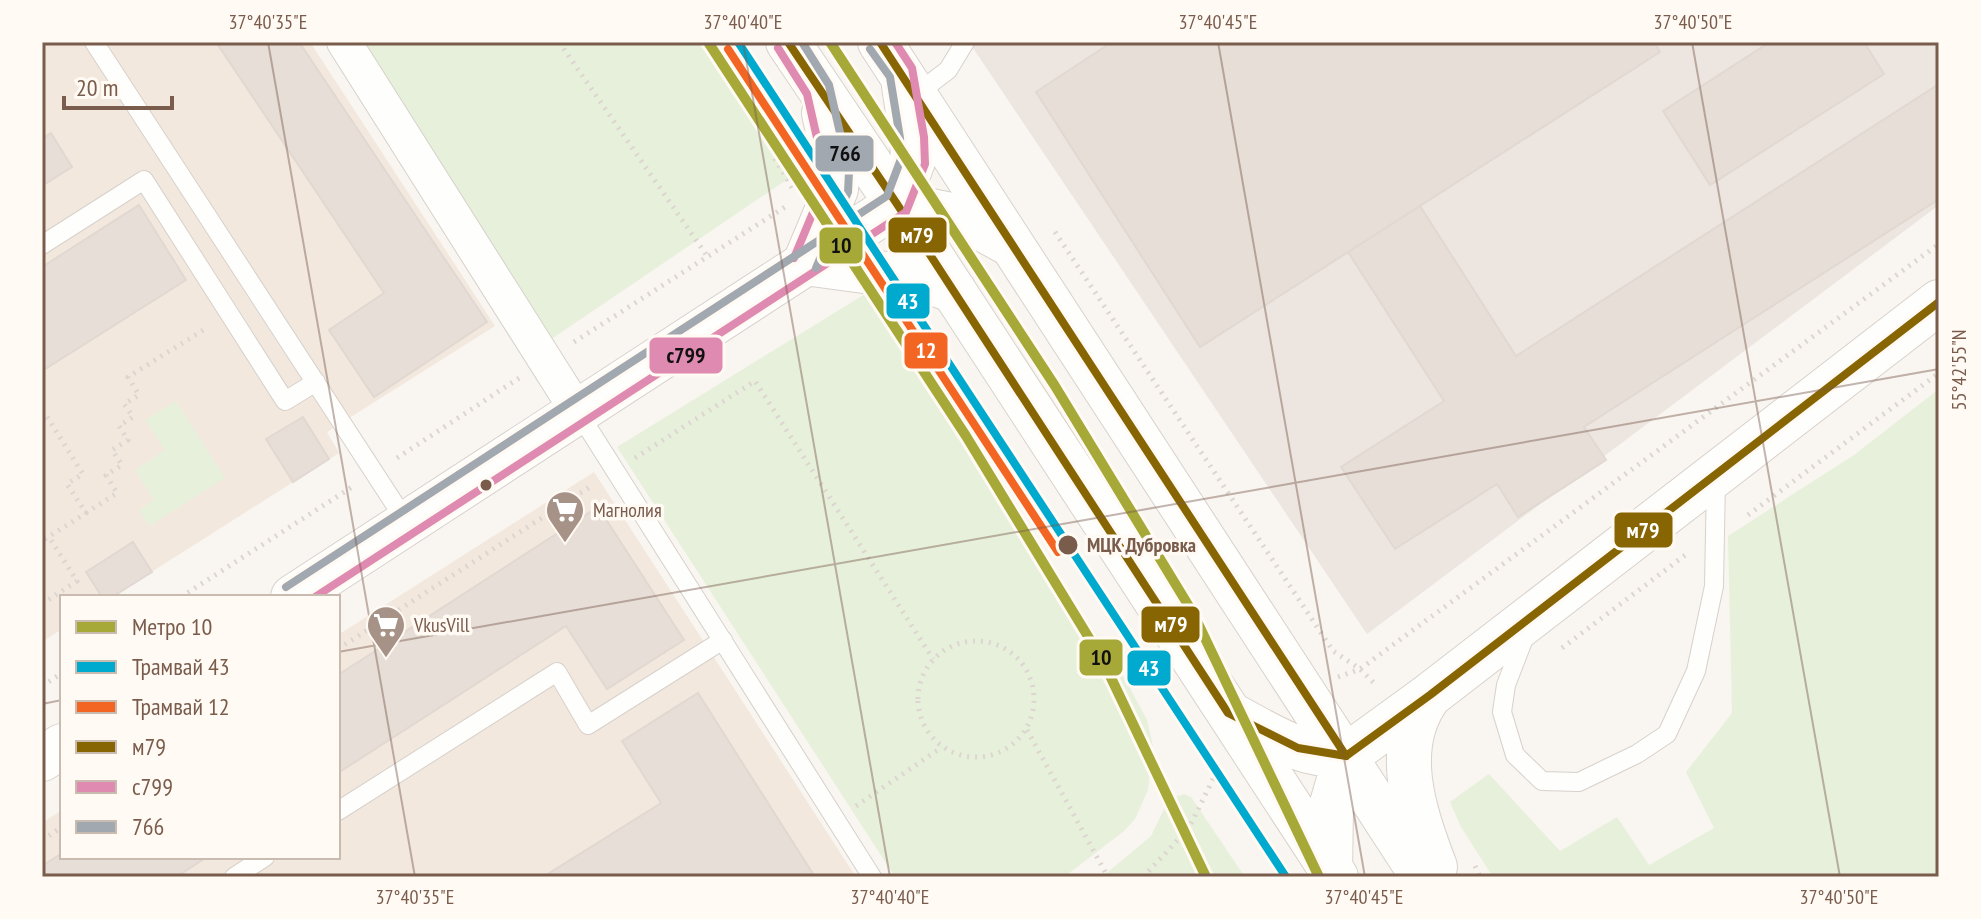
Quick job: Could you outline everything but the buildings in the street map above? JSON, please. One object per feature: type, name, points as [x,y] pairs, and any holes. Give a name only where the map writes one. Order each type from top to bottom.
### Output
[{"type":"main road","points":[[788,42],[1228,713],[1241,760],[1331,873]]},
{"type":"main road","points":[[296,595],[897,204],[913,161],[912,137],[899,70]]},
{"type":"main road","points":[[899,70],[1034,238],[1346,756],[1423,877]]},
{"type":"main road","points":[[805,263],[836,189],[837,172],[818,89]]},
{"type":"main road","points":[[897,204],[961,217],[1034,238]]},
{"type":"main road","points":[[805,263],[923,279],[954,291]]},
{"type":"main road","points":[[1331,873],[1331,807],[1346,756],[1430,695],[1716,473],[1929,319]]},
{"type":"main road","points":[[1430,695],[1421,706],[1411,733],[1407,759],[1412,790],[1439,877]]},
{"type":"main road","points":[[1228,713],[1293,748],[1319,755],[1346,756]]},
{"type":"main road","points":[[42,759],[60,747]]},
{"type":"street","points":[[344,42],[578,412]]},
{"type":"lane","points":[[94,42],[407,523]]},
{"type":"lane","points":[[899,70],[948,70],[965,42]]},
{"type":"lane","points":[[42,245],[144,180],[285,401],[316,382]]},
{"type":"lane","points":[[578,412],[872,877]]},
{"type":"lane","points":[[1534,612],[1506,685],[1502,712],[1515,755],[1542,781],[1579,782],[1637,754],[1667,734],[1696,671],[1714,586],[1716,473]]},
{"type":"lane","points":[[340,810],[557,672],[588,725],[723,640]]},
{"type":"lane","points":[[234,877],[262,859]]},
{"type":"path","points":[[559,42],[707,256]]},
{"type":"path","points":[[799,199],[774,157],[802,140]]},
{"type":"path","points":[[184,595],[786,207]]},
{"type":"path","points":[[1034,238],[1333,651],[1360,669],[1374,683]]},
{"type":"path","points":[[1337,678],[1360,669],[1939,244]]},
{"type":"path","points":[[42,541],[117,493],[106,475],[122,465],[112,450],[128,440],[119,426],[133,417],[124,404],[139,395],[128,377],[229,313]]},
{"type":"path","points":[[1748,515],[1939,373]]},
{"type":"path","points":[[340,648],[755,381],[933,659]]},
{"type":"path","points":[[42,413],[83,474],[67,484],[86,513]]},
{"type":"path","points":[[42,604],[77,581],[49,537]]},
{"type":"path","points":[[1556,653],[1689,553]]},
{"type":"path","points":[[977,640],[998,644],[1015,655],[1028,671],[1035,696],[1033,716],[1024,735],[1000,753],[980,758],[960,756],[942,747],[930,736],[920,717],[917,697],[922,677],[933,659],[957,643],[977,640]]},
{"type":"path","points":[[42,686],[60,674]]},
{"type":"path","points":[[1027,729],[1108,877]]},
{"type":"path","points":[[855,806],[942,747]]},
{"type":"path","points":[[1143,877],[1189,828],[1241,760]]},
{"type":"path","points":[[42,840],[60,828]]},
{"type":"shaded area","points":[[42,42],[310,42],[495,326],[327,432],[339,453],[115,595],[60,595],[60,630],[42,642]]},
{"type":"shaded area","points":[[969,42],[1939,42],[1939,205],[1367,634]]},
{"type":"shaded area","points":[[594,472],[856,877],[42,877],[42,823],[60,811],[60,859],[340,859],[340,634]]},
{"type":"green space","points":[[355,42],[712,42],[798,172],[547,342]]},
{"type":"green space","points":[[870,291],[1119,668],[1147,720],[1153,746],[1148,790],[1135,819],[1064,877],[895,877],[617,447]]},
{"type":"green space","points":[[1939,389],[1939,877],[1493,877],[1461,827],[1450,802],[1489,774],[1560,851],[1617,817],[1649,865],[1714,828],[1686,772],[1732,713],[1728,536],[1854,455]]},
{"type":"green space","points":[[176,401],[225,478],[149,526],[139,510],[154,500],[135,470],[165,450],[145,420]]},
{"type":"green space","points":[[1184,794],[1191,797],[1245,877],[1102,877],[1151,836],[1169,799]]},
{"type":"metro line","name":"10","points":[[708,42],[966,436],[1103,661],[1206,877]]},
{"type":"metro line","name":"10","points":[[830,42],[1055,386],[1193,613],[1319,877]]},
{"type":"tram line","name":"43","points":[[738,42],[1286,877]]},
{"type":"tram line","name":"12","points":[[728,49],[1058,552]]},
{"type":"transit line","name":"м79","points":[[788,42],[1228,713],[1298,748],[1346,756]]},
{"type":"transit line","name":"766","points":[[802,42],[829,85],[849,172],[848,192],[816,268]]},
{"type":"transit line","name":"м79","points":[[880,42],[1346,756]]},
{"type":"transit line","name":"с799","points":[[318,595],[906,212],[925,164],[924,137],[912,68],[895,42]]},
{"type":"transit line","name":"с799","points":[[778,48],[807,94],[825,173],[824,186],[794,258]]},
{"type":"transit line","name":"766","points":[[286,587],[887,196],[901,159],[900,138],[890,77],[870,49]]},
{"type":"transit line","name":"м79","points":[[1346,756],[1430,695],[1939,302]]},
{"type":"place","name":"Магнолия","points":[[565,544]]},
{"type":"place","name":"МЦК Дубровка","points":[[1068,545]]},
{"type":"place","name":"VkusVill","points":[[386,659]]}]
